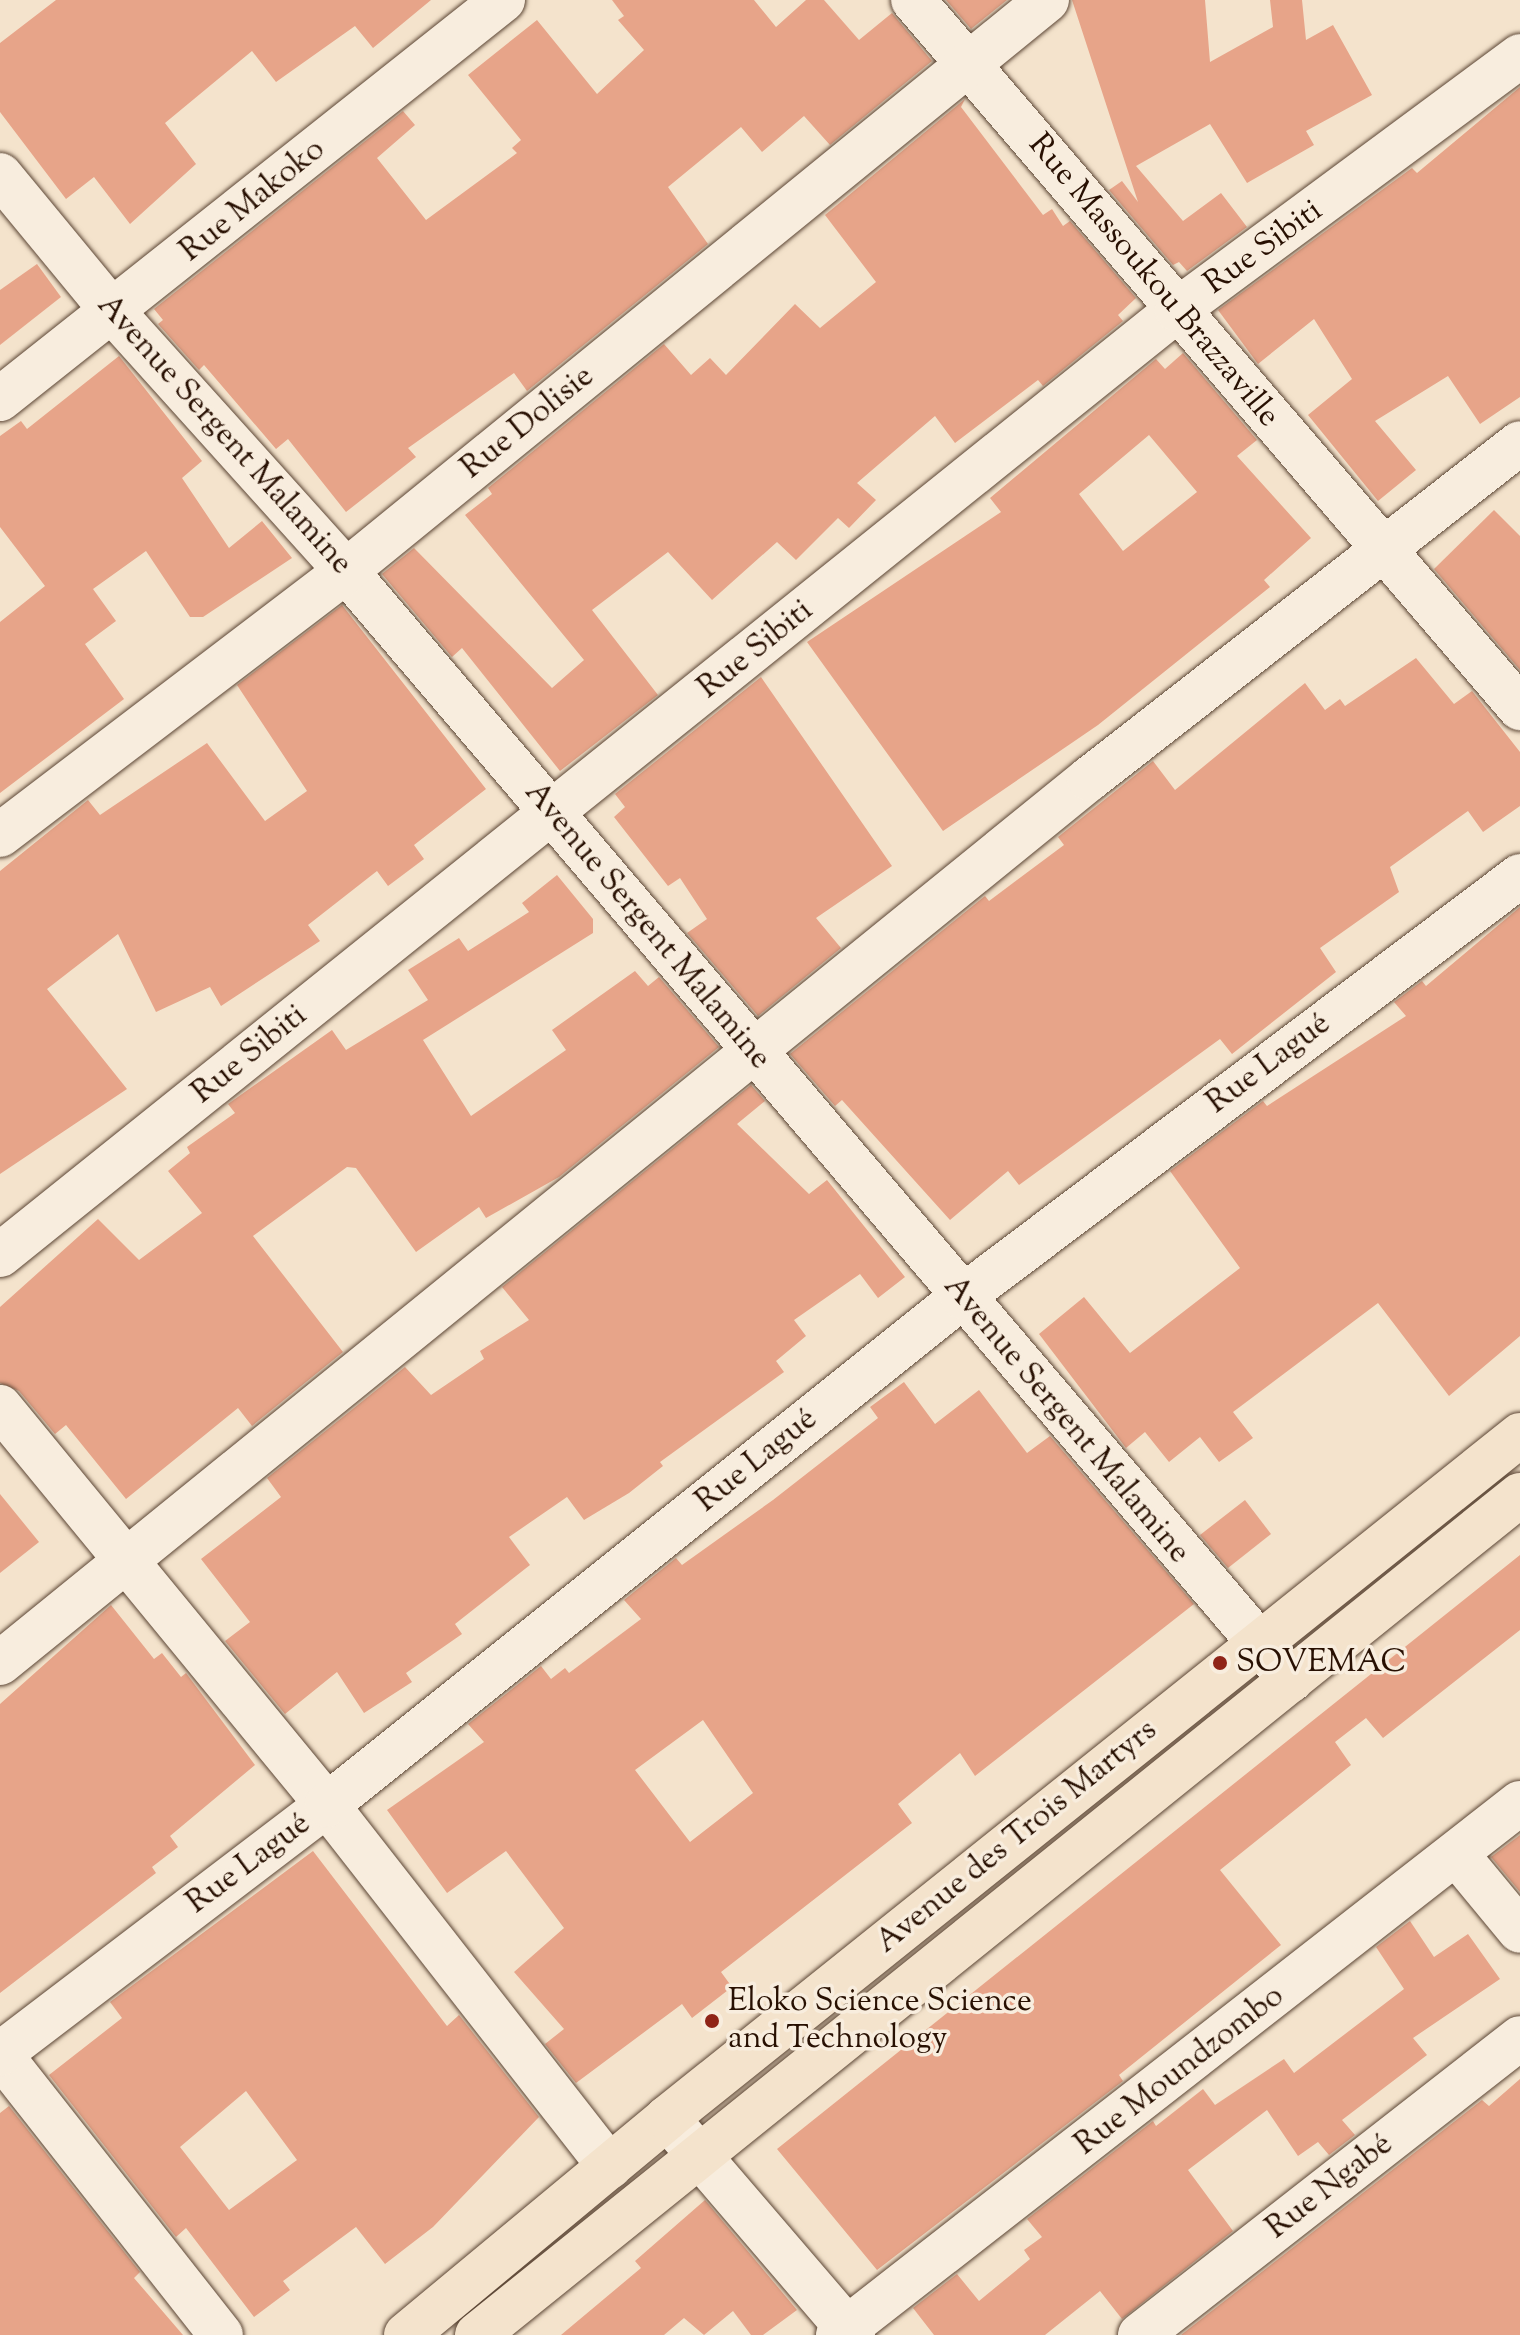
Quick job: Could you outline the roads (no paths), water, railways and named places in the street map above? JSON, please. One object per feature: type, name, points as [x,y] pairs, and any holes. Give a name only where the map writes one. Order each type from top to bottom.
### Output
[{"type":"main road","name":"Avenue des Trois Martyrs","points":[[406,2335],[667,2118],[1520,1435]]},
{"type":"main road","name":"Avenue des Trois Martyrs","points":[[477,2335],[1520,1495]]},
{"type":"street","name":"Rue Makoko","points":[[0,399],[503,0]]},
{"type":"street","name":"Rue Massoukou Brazzaville","points":[[913,0],[966,66],[1073,184],[1177,310],[1520,708]]},
{"type":"street","name":"Rue Dolisie","points":[[0,835],[346,571],[1047,0]]},
{"type":"street","name":"Rue Sibiti","points":[[0,1255],[554,814],[1177,310],[1520,56]]},
{"type":"street","name":"Avenue Sergent Malamine","points":[[0,175],[113,312],[346,571],[1291,1680]]},
{"type":"street","points":[[0,1663],[1381,547],[1520,443]]},
{"type":"street","name":"Rue Lagué","points":[[0,2054],[327,1805],[962,1297],[1520,876]]},
{"type":"street","points":[[0,1407],[129,1560],[327,1805],[610,2167]]},
{"type":"street","name":"Rue Moundzombo","points":[[846,2333],[1458,1856],[1520,1803]]},
{"type":"street","points":[[1458,1856],[1520,1931]]},
{"type":"street","name":"Rue Ngabé","points":[[1140,2335],[1520,2038]]},
{"type":"street","points":[[0,2054],[221,2335]]},
{"type":"street","points":[[667,2118],[697,2160],[846,2333]]},
{"type":"place","name":"SOVEMAC","points":[[1220,1663]]},
{"type":"place","name":"Eloko Science Science and Technology","points":[[712,2021]]}]
